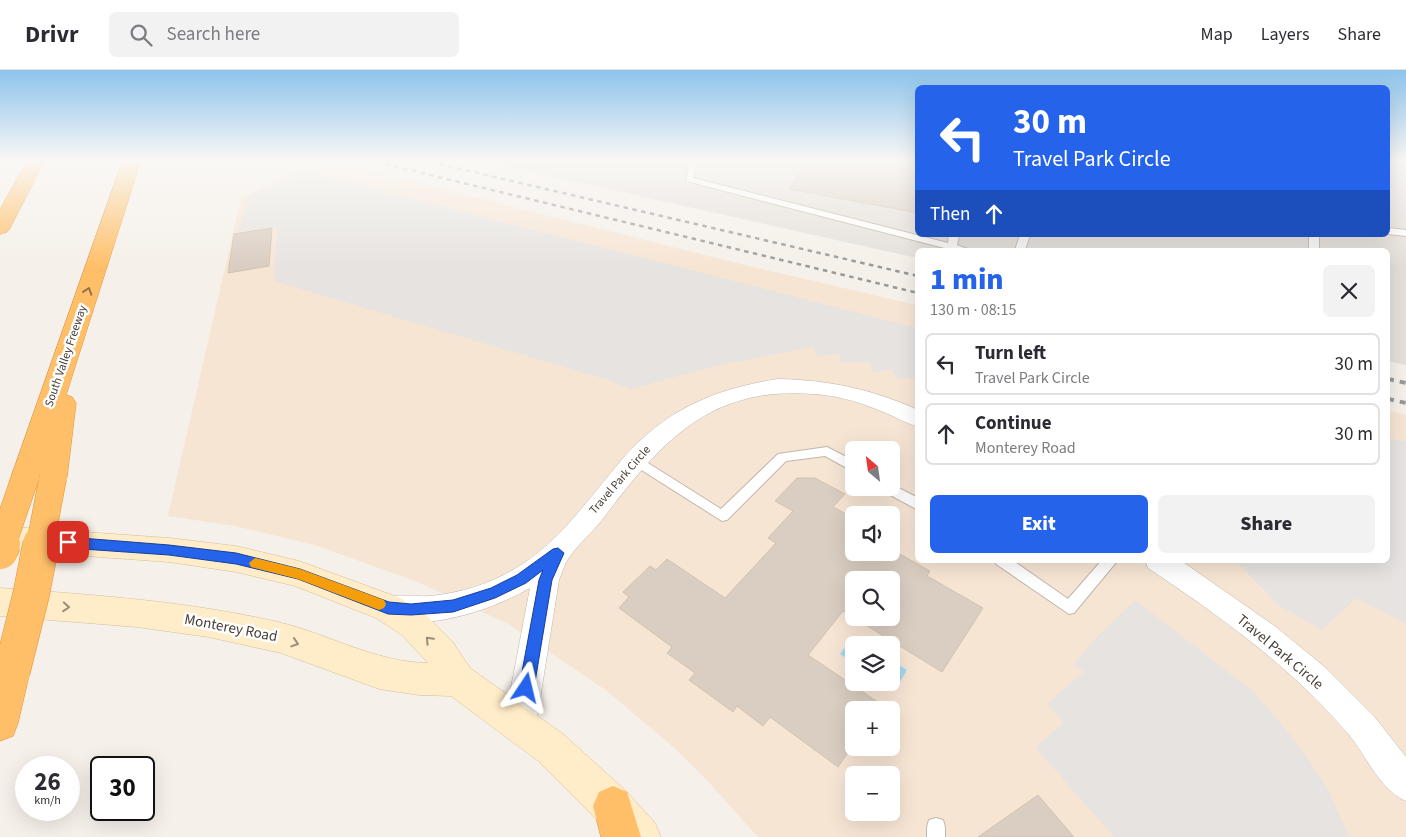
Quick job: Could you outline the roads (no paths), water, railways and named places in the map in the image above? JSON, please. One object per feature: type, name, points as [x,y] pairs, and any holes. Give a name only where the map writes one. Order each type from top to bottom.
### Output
[{"type":"highway","points":[[0,228],[17,196]]},
{"type":"highway","name":"South Valley Freeway","points":[[39,476],[72,337],[120,196]]},
{"type":"highway","points":[[0,552],[39,476]]},
{"type":"highway","points":[[0,723],[31,595],[39,476]]},
{"type":"main road","points":[[0,538],[169,550],[236,559],[300,574],[388,608],[414,625],[440,652],[457,680],[550,747],[617,822],[640,837]]},
{"type":"main road","name":"Monterey Road","points":[[0,602],[137,613],[208,622],[281,638],[378,673],[419,679],[457,680]]},
{"type":"street","name":"Travel Park Circle","points":[[388,608],[434,609],[471,601],[495,593],[522,579],[558,553],[649,446],[694,411],[725,397],[760,387],[794,385],[837,389],[875,400],[915,418]]},
{"type":"street","name":"Travel Park Circle","points":[[520,724],[545,580],[558,553]]},
{"type":"street","name":"Travel Park Circle","points":[[1162,563],[1244,621],[1306,670],[1361,725],[1406,784]]},
{"type":"lane","points":[[754,196],[956,248]]},
{"type":"lane","points":[[1390,231],[1406,233]]},
{"type":"lane","points":[[952,247],[954,237]]},
{"type":"lane","points":[[636,461],[722,516],[782,457],[827,451],[845,462]]},
{"type":"lane","points":[[900,495],[915,503]]},
{"type":"lane","points":[[1005,563],[1069,608],[1108,563]]},
{"type":"water","points":[[845,647],[845,657],[840,654]]},
{"type":"water","points":[[900,666],[907,670],[900,682]]},
{"type":"railway","points":[[516,196],[915,292]]},
{"type":"railway","points":[[575,196],[915,275]]},
{"type":"railway","points":[[1390,379],[1406,383]]},
{"type":"railway","points":[[1390,399],[1406,403]]}]
